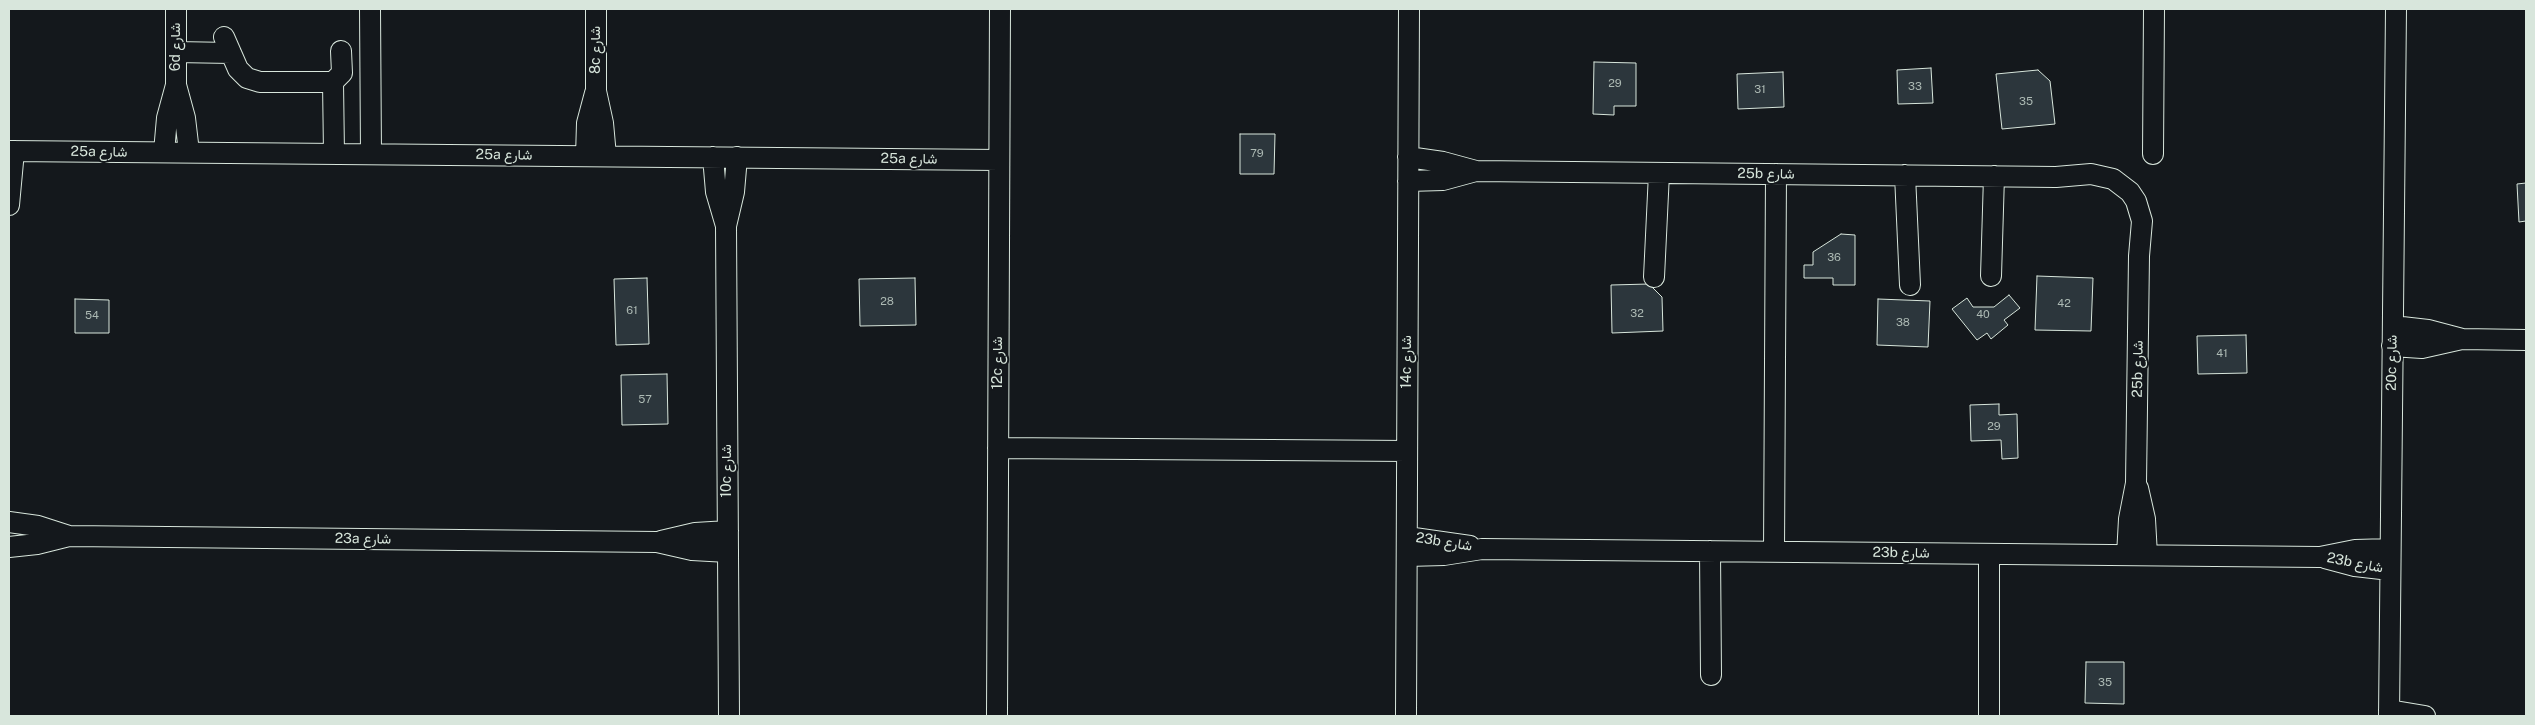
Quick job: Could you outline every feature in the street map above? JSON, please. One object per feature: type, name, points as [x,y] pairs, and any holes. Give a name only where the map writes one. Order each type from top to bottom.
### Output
[{"type":"street","name":"6d شارع","points":[[176,9],[176,85],[185,118],[189,152]]},
{"type":"street","points":[[370,9],[371,154]]},
{"type":"street","name":"8c شارع","points":[[596,9],[596,91],[603,123],[606,156]]},
{"type":"street","name":"12c شارع","points":[[996,716],[1000,9]]},
{"type":"street","name":"14c شارع","points":[[1406,716],[1409,9]]},
{"type":"street","points":[[2153,154],[2154,9]]},
{"type":"street","name":"20c شارع","points":[[2389,713],[2396,9]]},
{"type":"street","points":[[176,52],[228,45],[238,69],[253,81],[332,82],[342,73],[341,52]]},
{"type":"street","points":[[332,82],[334,154]]},
{"type":"street","name":"6d شارع","points":[[164,152],[167,118],[176,85]]},
{"type":"street","name":"8c شارع","points":[[586,156],[587,123],[596,91]]},
{"type":"street","points":[[9,204],[12,151]]},
{"type":"street","name":"25a شارع","points":[[12,151],[999,160]]},
{"type":"street","name":"10c شارع","points":[[713,157],[716,192],[726,226]]},
{"type":"street","name":"25b شارع","points":[[1408,157],[1442,162],[1476,171],[2056,177],[2102,188],[2121,202],[2132,222],[2140,256],[2136,483],[2129,519],[2127,555]]},
{"type":"street","name":"10c شارع","points":[[729,716],[726,226],[734,192],[737,158]]},
{"type":"street","name":"25b شارع","points":[[1408,181],[1443,180],[1476,171]]},
{"type":"street","points":[[1654,277],[1659,173]]},
{"type":"street","points":[[1774,552],[1776,174]]},
{"type":"street","points":[[1905,176],[1910,285]]},
{"type":"street","points":[[1991,276],[1994,176]]},
{"type":"street","points":[[2393,336],[2428,330],[2462,339],[2526,340]]},
{"type":"street","points":[[998,448],[1407,451]]},
{"type":"street","name":"25b شارع","points":[[2136,483],[2145,519],[2147,555]]},
{"type":"street","name":"23a شارع","points":[[9,522],[38,526],[69,536]]},
{"type":"street","name":"23a شارع","points":[[657,542],[695,533],[728,531]]},
{"type":"street","name":"23a شارع","points":[[9,547],[37,544],[69,536],[657,542],[692,550],[728,552]]},
{"type":"street","name":"23b شارع","points":[[1407,546],[1444,555],[1482,549],[2320,557],[2355,550],[2390,549]]},
{"type":"street","points":[[1710,551],[1711,675]]},
{"type":"street","points":[[1989,554],[1989,716]]},
{"type":"street","name":"23b شارع","points":[[2320,557],[2355,566],[2390,570]]},
{"type":"street","points":[[2389,713],[2425,716]]},
{"type":"building","points":[[1594,62],[1636,63],[1636,106],[1614,106],[1614,115],[1593,114]]},
{"type":"building","points":[[1931,68],[1933,103],[1898,104],[1897,70]]},
{"type":"building","points":[[2038,70],[2050,81],[2055,124],[2002,129],[1996,74]]},
{"type":"building","points":[[1783,72],[1784,107],[1738,109],[1737,74]]},
{"type":"building","points":[[1240,134],[1275,134],[1274,174],[1240,174]]},
{"type":"building","points":[[2526,183],[2526,221],[2519,222],[2517,184]]},
{"type":"building","points":[[1841,234],[1855,235],[1855,285],[1833,285],[1833,278],[1804,278],[1804,265],[1813,265],[1813,252]]},
{"type":"building","points":[[2037,276],[2093,278],[2091,331],[2035,330]]},
{"type":"building","points":[[647,278],[649,344],[616,345],[614,279]]},
{"type":"building","points":[[915,278],[916,325],[860,326],[859,279]]},
{"type":"building","points":[[1649,284],[1662,297],[1663,331],[1612,333],[1611,285]]},
{"type":"building","points":[[2009,295],[2020,308],[2004,320],[2008,325],[1991,339],[1987,333],[1977,340],[1952,309],[1967,298],[1973,307],[1994,307]]},
{"type":"building","points":[[75,299],[109,300],[109,333],[75,333]]},
{"type":"building","points":[[1878,299],[1930,301],[1928,347],[1877,345]]},
{"type":"building","points":[[2246,335],[2247,373],[2198,374],[2197,336]]},
{"type":"building","points":[[667,374],[668,424],[622,425],[621,375]]},
{"type":"building","points":[[1999,404],[1999,415],[2017,414],[2018,458],[2002,459],[2001,440],[1971,441],[1970,405]]},
{"type":"building","points":[[2086,662],[2124,662],[2124,704],[2085,703]]}]
